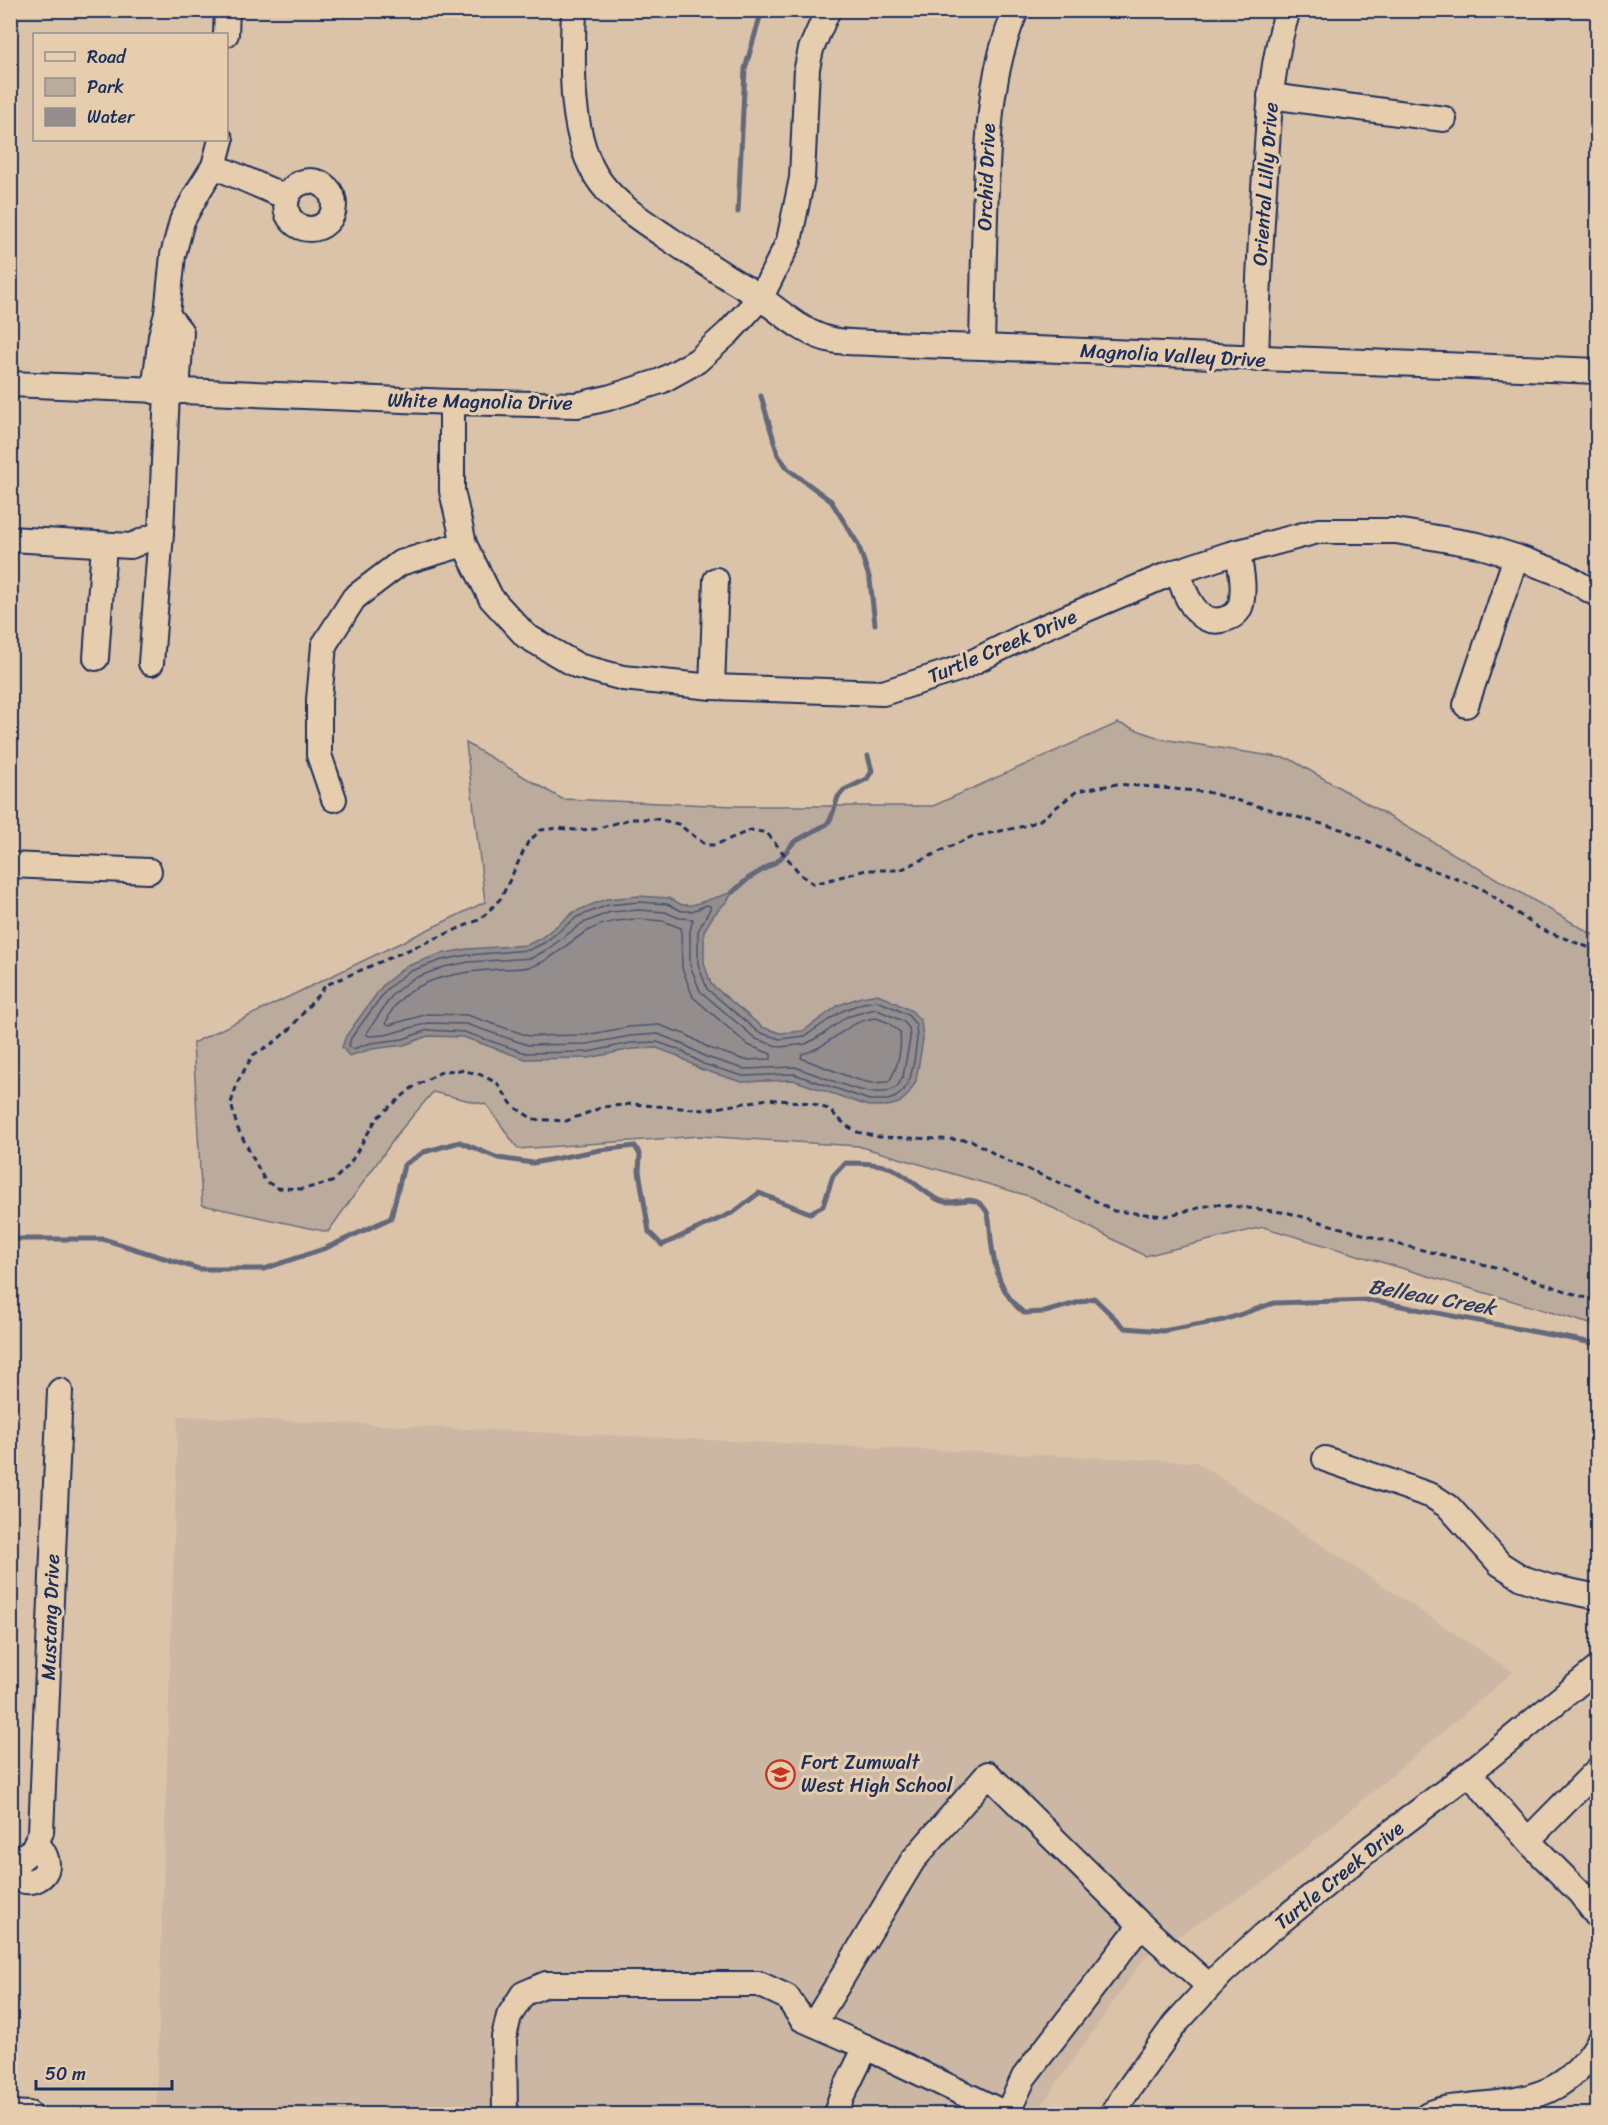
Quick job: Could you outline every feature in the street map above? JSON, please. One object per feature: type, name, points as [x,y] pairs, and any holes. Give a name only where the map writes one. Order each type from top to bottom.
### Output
[{"type":"street","points":[[226,33],[227,10]]},
{"type":"street","name":"Magnolia Valley Drive","points":[[574,10],[574,93],[579,132],[588,160],[600,182],[618,202],[645,223],[761,297],[795,323],[814,334],[832,340],[910,345],[1598,371]]},
{"type":"street","name":"White Magnolia Drive","points":[[10,384],[577,405],[661,381],[697,361],[729,332],[761,297],[789,240],[802,178],[807,68],[811,49],[828,10]]},
{"type":"street","name":"Orchid Drive","points":[[982,346],[983,247],[989,113],[998,63],[1016,10]]},
{"type":"street","name":"Oriental Lilly Drive","points":[[1256,359],[1260,237],[1270,96],[1281,30],[1288,10]]},
{"type":"street","points":[[1270,96],[1444,119]]},
{"type":"street","points":[[151,663],[161,533],[166,391],[181,332],[167,314],[173,255],[182,221],[214,166],[221,141]]},
{"type":"street","points":[[214,166],[286,197]]},
{"type":"street","name":"Turtle Creek Drive","points":[[452,402],[452,491],[464,544],[491,597],[526,636],[578,666],[623,678],[712,687],[883,693],[962,668],[1035,631],[1178,571],[1237,552],[1318,531],[1396,531],[1478,545],[1562,574],[1598,595]]},
{"type":"street","points":[[10,539],[131,546],[161,533]]},
{"type":"street","points":[[333,800],[319,755],[319,700],[324,645],[354,598],[400,563],[464,544]]},
{"type":"street","points":[[96,658],[104,545]]},
{"type":"street","points":[[1178,571],[1182,587],[1197,612],[1206,619],[1221,621],[1234,616],[1241,604],[1242,570],[1237,552]]},
{"type":"street","points":[[1466,705],[1516,557]]},
{"type":"street","points":[[712,687],[716,580]]},
{"type":"street","points":[[10,865],[148,871]]},
{"type":"street","name":"Mustang Drive","points":[[10,1869],[33,1849],[41,1832],[60,1391]]},
{"type":"street","points":[[1325,1459],[1432,1496],[1449,1506],[1500,1564],[1522,1578],[1549,1587],[1598,1597]]},
{"type":"street","name":"Turtle Creek Drive","points":[[1112,2115],[1175,2024],[1209,1986],[1265,1935],[1372,1847],[1469,1773],[1598,1668]]},
{"type":"street","points":[[1529,1839],[1598,1769]]},
{"type":"street","points":[[1469,1773],[1580,1893],[1598,1917]]},
{"type":"street","points":[[814,2024],[913,1860],[988,1774],[1142,1925],[1209,1986]]},
{"type":"street","points":[[505,2115],[504,2037],[509,2016],[523,1994],[546,1984],[759,1984],[787,1997],[802,2019],[866,2047],[1006,2115],[1024,2077],[1142,1925]]},
{"type":"street","points":[[1428,2115],[1439,2109],[1493,2104],[1540,2095],[1565,2080],[1587,2062],[1598,2043]]},
{"type":"street","points":[[836,2115],[841,2098],[866,2047]]},
{"type":"street","points":[[10,2113],[29,2115]]},
{"type":"path","points":[[1598,951],[1540,929],[1481,888],[1414,863],[1344,830],[1207,792],[1117,784],[1077,791],[1040,820],[1025,826],[971,837],[900,870],[866,870],[814,884],[801,875],[767,833],[751,830],[715,845],[706,845],[678,824],[657,819],[630,819],[595,829],[541,830],[528,842],[501,898],[481,919],[326,985],[290,1029],[273,1044],[253,1055],[238,1081],[231,1103],[237,1127],[265,1180],[278,1188],[303,1189],[332,1182],[349,1165],[377,1118],[412,1088],[443,1071],[460,1070],[479,1074],[497,1083],[513,1106],[533,1119],[566,1121],[603,1107],[632,1104],[705,1110],[767,1099],[811,1103],[828,1109],[857,1132],[879,1137],[971,1140],[1005,1160],[1072,1188],[1114,1211],[1165,1216],[1215,1204],[1289,1213],[1401,1245],[1499,1268],[1598,1302]]},
{"type":"shaded area","name":"Fort Zumwalt West High School","points":[[178,1416],[1196,1462],[1513,1672],[1273,1876],[1145,1957],[1037,2114],[156,2114]]},
{"type":"green space","points":[[1118,723],[1162,739],[1290,759],[1597,937],[1597,1326],[1263,1227],[1145,1256],[1032,1197],[858,1146],[700,1136],[518,1149],[487,1105],[433,1092],[399,1132],[328,1232],[202,1205],[193,1043],[485,902],[466,743],[562,799],[736,806],[933,806]]},
{"type":"water","points":[[733,892],[704,931],[704,963],[711,984],[762,1027],[780,1033],[803,1031],[839,1005],[878,994],[912,1011],[921,1021],[923,1039],[916,1081],[908,1095],[899,1103],[888,1106],[868,1106],[793,1080],[742,1082],[700,1069],[678,1056],[657,1048],[632,1049],[589,1058],[525,1059],[463,1037],[428,1036],[404,1045],[372,1049],[349,1056],[342,1047],[346,1036],[383,985],[405,967],[440,954],[467,949],[527,945],[541,938],[574,912],[606,899],[639,896],[669,898],[682,905],[692,905]]},
{"type":"waterway","points":[[738,212],[745,69],[762,10]]},
{"type":"waterway","points":[[761,396],[778,455],[788,469],[831,501],[858,544],[870,580],[875,624]]},
{"type":"waterway","points":[[733,892],[749,878],[779,860],[794,842],[827,824],[838,797],[844,790],[867,779],[872,771],[868,756]]},
{"type":"waterway","name":"Belleau Creek","points":[[10,1239],[103,1239],[199,1269],[264,1269],[326,1248],[391,1218],[404,1165],[424,1152],[460,1142],[498,1158],[533,1163],[600,1150],[635,1146],[640,1155],[639,1171],[649,1232],[662,1245],[734,1212],[759,1193],[810,1213],[823,1206],[833,1176],[845,1163],[874,1164],[897,1171],[940,1200],[946,1202],[969,1200],[983,1206],[989,1218],[992,1250],[1000,1280],[1010,1298],[1024,1313],[1045,1312],[1094,1298],[1125,1328],[1163,1331],[1224,1320],[1274,1303],[1370,1300],[1598,1344]]},
{"type":"place","name":"Fort Zumwalt West High School","points":[[780,1774]]}]
